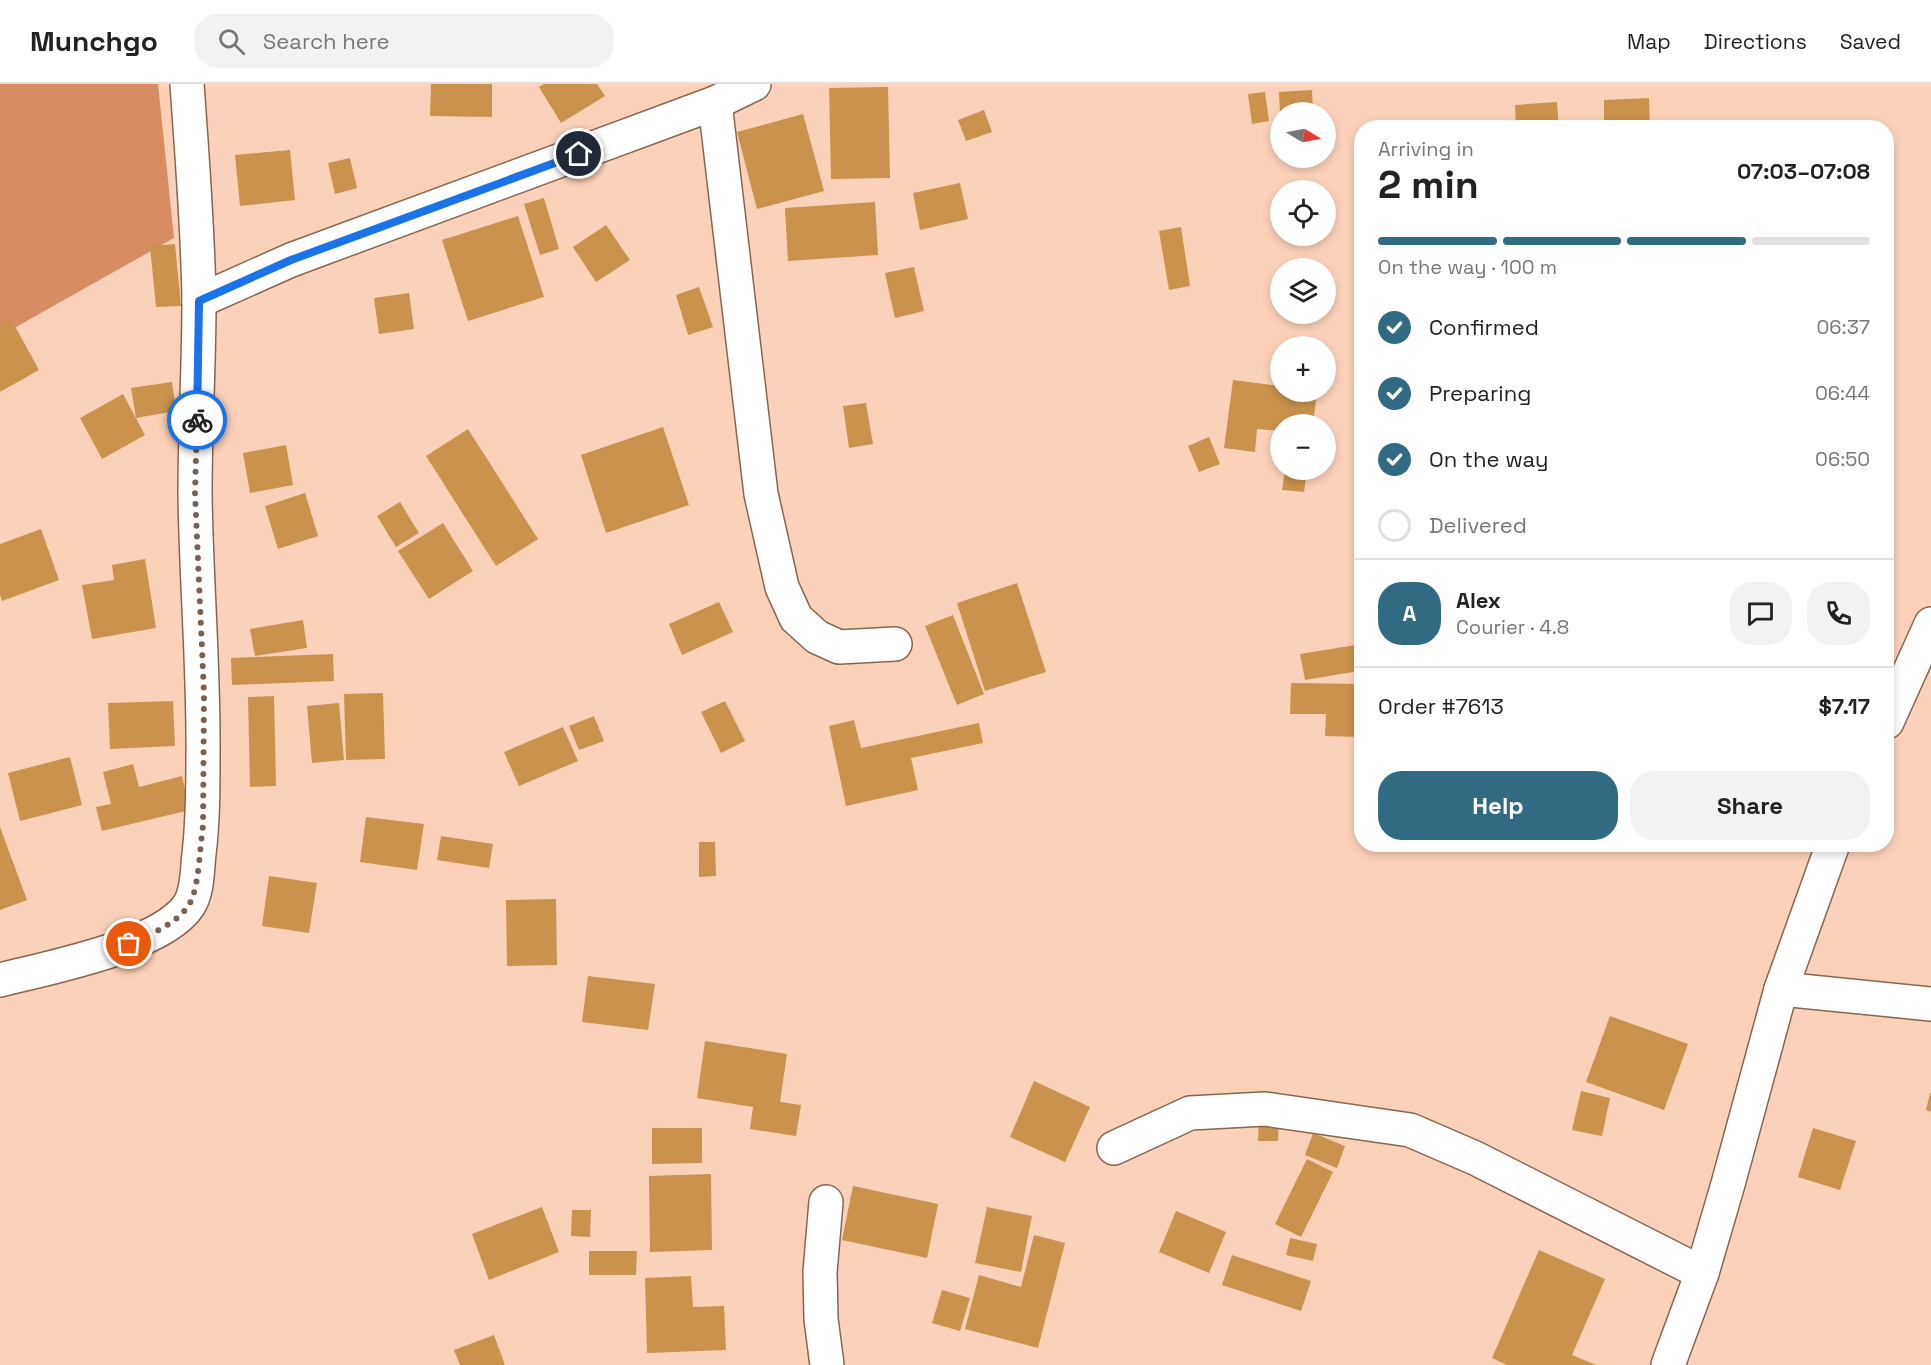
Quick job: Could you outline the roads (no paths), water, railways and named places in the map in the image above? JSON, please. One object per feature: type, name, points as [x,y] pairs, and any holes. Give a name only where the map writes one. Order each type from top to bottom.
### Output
[{"type":"street","points":[[0,980],[93,956],[129,944],[162,928],[183,912],[191,902],[195,887],[203,814],[204,694],[195,493],[199,301],[188,84]]},
{"type":"street","points":[[199,301],[291,260],[715,103],[754,84]]},
{"type":"street","points":[[715,103],[761,494],[782,587],[796,618],[818,637],[839,647],[895,644]]},
{"type":"street","points":[[1894,706],[1931,624]]},
{"type":"street","points":[[1668,1365],[1702,1273],[1781,989],[1830,852]]},
{"type":"street","points":[[1781,989],[1931,1004]]},
{"type":"street","points":[[1114,1148],[1190,1113],[1264,1110],[1410,1130],[1475,1158],[1702,1273]]},
{"type":"street","points":[[826,1202],[820,1284],[821,1319],[827,1365]]}]
